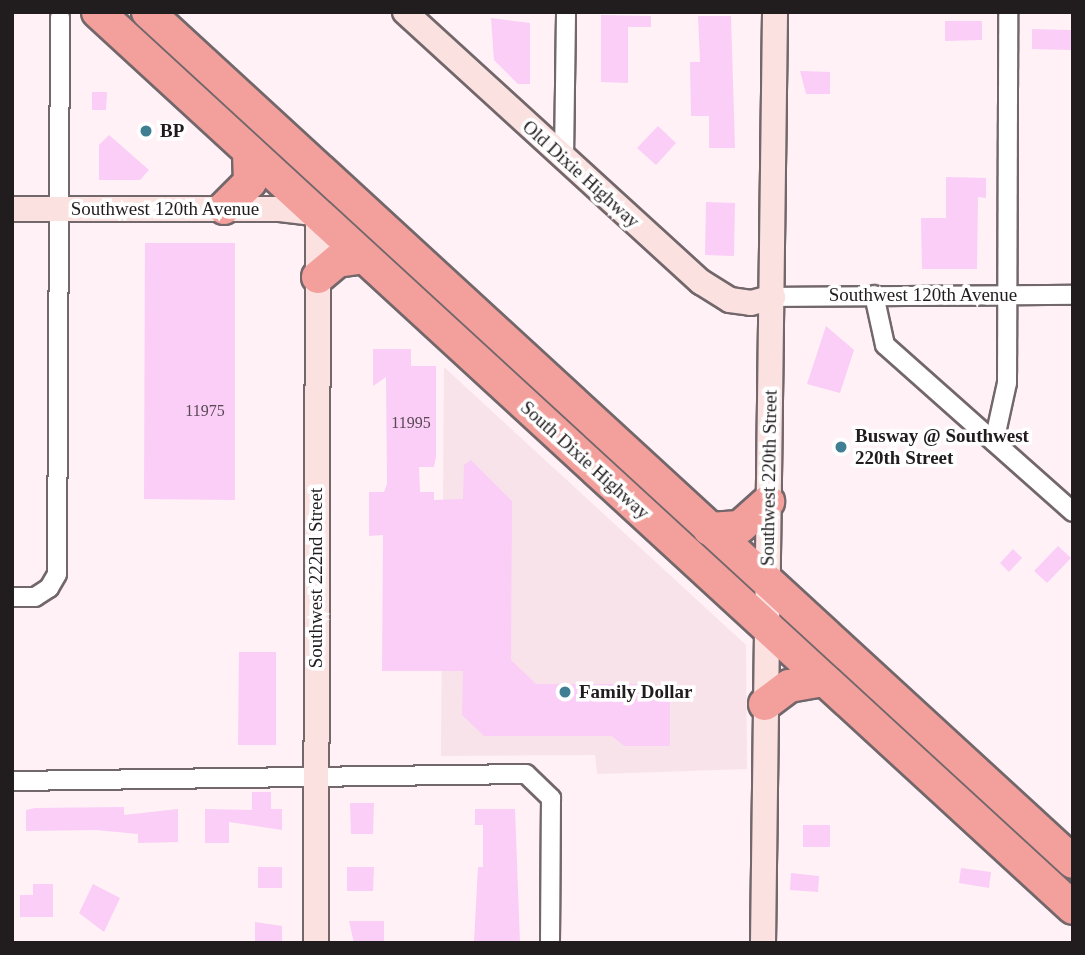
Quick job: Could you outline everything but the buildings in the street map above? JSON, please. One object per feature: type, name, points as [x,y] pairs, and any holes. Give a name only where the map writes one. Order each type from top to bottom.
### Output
[{"type":"highway","name":"South Dixie Highway","points":[[98,12],[1073,908]]},
{"type":"highway","name":"South Dixie Highway","points":[[148,12],[1073,862]]},
{"type":"highway","points":[[224,208],[250,182],[249,151]]},
{"type":"highway","points":[[310,161],[319,182],[318,214],[352,220],[483,341],[518,353]]},
{"type":"highway","points":[[318,277],[337,261],[364,257]]},
{"type":"highway","points":[[551,429],[589,444],[735,576],[750,585],[768,582]]},
{"type":"highway","points":[[709,529],[740,527],[768,502]]},
{"type":"highway","points":[[767,627],[801,632],[938,759],[976,773]]},
{"type":"highway","points":[[765,704],[789,686],[824,680]]},
{"type":"street","name":"Old Dixie Highway","points":[[405,12],[720,296],[751,303],[773,297]]},
{"type":"street","points":[[564,158],[566,12]]},
{"type":"street","name":"Southwest 220th Street","points":[[763,943],[775,12]]},
{"type":"street","points":[[994,442],[1007,383],[1008,12]]},
{"type":"street","points":[[12,597],[34,597],[50,588],[57,574],[60,17]]},
{"type":"street","name":"Southwest 120th Avenue","points":[[12,209],[224,208],[318,214]]},
{"type":"street","name":"Southwest 222nd Street","points":[[316,943],[318,214]]},
{"type":"street","points":[[874,295],[885,345],[1073,512]]},
{"type":"street","name":"Southwest 120th Avenue","points":[[773,297],[1073,295]]},
{"type":"street","points":[[12,781],[527,774],[551,798],[550,943]]},
{"type":"shaded area","points":[[444,367],[746,645],[747,769],[597,774],[595,755],[441,756]]},
{"type":"place","name":"BP","points":[[146,131]]},
{"type":"place","name":"Busway @ Southwest 220th Street","points":[[841,447]]},
{"type":"place","name":"Family Dollar","points":[[565,692]]}]
